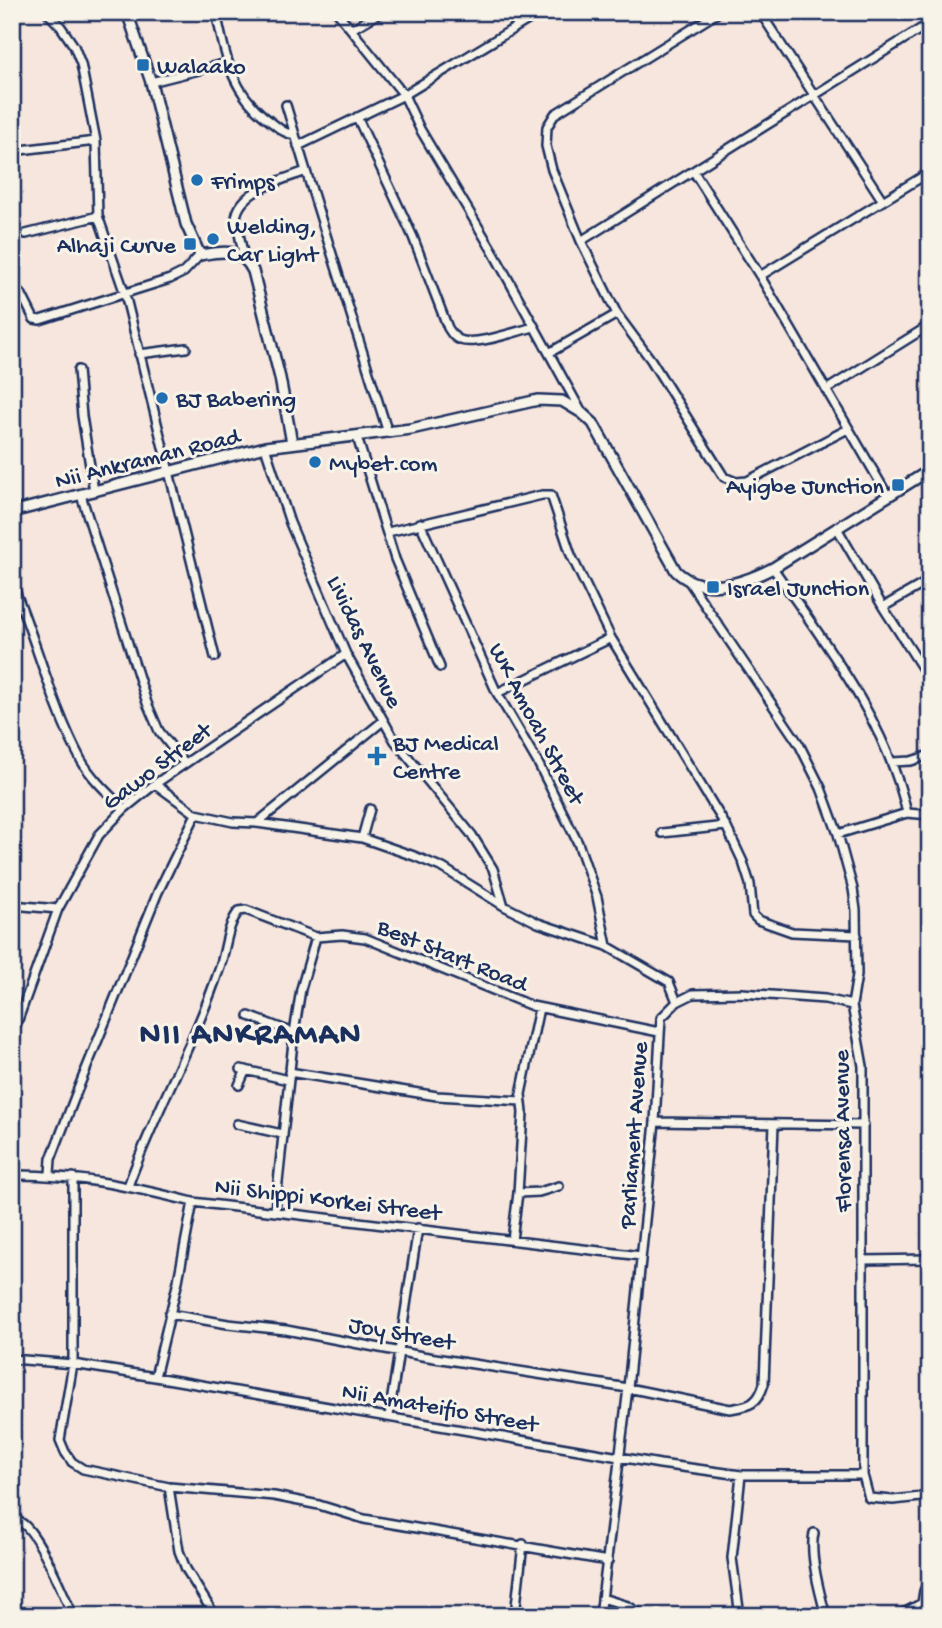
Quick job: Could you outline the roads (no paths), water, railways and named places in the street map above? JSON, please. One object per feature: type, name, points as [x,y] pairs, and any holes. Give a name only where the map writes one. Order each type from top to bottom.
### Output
[{"type":"street","points":[[47,12],[74,46],[81,64],[96,141],[98,216],[125,294],[215,657]]},
{"type":"street","points":[[127,12],[151,82],[186,224],[200,255]]},
{"type":"street","points":[[216,12],[227,63],[236,84],[253,108],[287,134],[295,135]]},
{"type":"street","points":[[337,12],[404,95],[420,129],[582,413],[597,430],[676,571],[688,580],[706,585],[747,580],[773,568],[930,470]]},
{"type":"street","points":[[352,29],[381,12]]},
{"type":"street","points":[[298,146],[404,95],[541,12]]},
{"type":"street","points":[[719,12],[555,114],[547,127],[546,146],[552,170],[581,241],[617,314],[651,360],[724,477],[736,482],[747,481],[848,429]]},
{"type":"street","points":[[760,12],[883,201]]},
{"type":"street","points":[[581,241],[930,23]]},
{"type":"street","points":[[151,82],[227,63]]},
{"type":"street","points":[[286,105],[388,433]]},
{"type":"street","points":[[357,117],[413,237],[448,328],[455,338],[463,342],[476,341],[534,327]]},
{"type":"street","points":[[12,151],[96,141]]},
{"type":"street","points":[[244,258],[236,219],[236,213],[242,204],[262,189],[306,171]]},
{"type":"street","points":[[694,172],[760,276],[888,496]]},
{"type":"street","points":[[760,276],[930,172]]},
{"type":"street","points":[[26,234],[98,216]]},
{"type":"street","points":[[12,285],[22,295],[34,319],[40,320],[177,275],[193,264],[200,255],[224,251],[239,253],[253,271],[282,386],[292,443]]},
{"type":"street","points":[[549,353],[617,314]]},
{"type":"street","points":[[826,390],[930,325]]},
{"type":"street","points":[[139,354],[186,348]]},
{"type":"street","points":[[78,370],[94,491]]},
{"type":"street","name":"Nii Ankraman Road","points":[[12,512],[265,447],[388,433],[550,398],[562,401],[582,413]]},
{"type":"street","points":[[357,437],[405,586],[440,667]]},
{"type":"street","name":"Lividas Avenue","points":[[265,447],[290,523],[346,654],[396,741],[472,835],[494,869],[504,906]]},
{"type":"street","points":[[81,495],[147,703],[159,731],[184,763]]},
{"type":"street","points":[[387,532],[551,495],[571,555],[611,638],[726,825],[743,862],[750,884],[751,908],[758,920],[792,932],[858,935]]},
{"type":"street","name":"WK Amoah Street","points":[[420,523],[497,693],[538,762],[578,843],[597,897],[607,946]]},
{"type":"street","points":[[837,528],[930,680]]},
{"type":"street","points":[[773,568],[850,682],[892,762],[901,785],[907,813]]},
{"type":"street","name":"Florensa Avenue","points":[[688,580],[799,744],[821,788],[838,834],[853,889],[858,935],[857,975],[852,1005],[863,1066],[863,1475]]},
{"type":"street","points":[[883,607],[930,580]]},
{"type":"street","points":[[12,583],[51,688],[82,760],[96,780],[124,809]]},
{"type":"street","points":[[497,693],[611,638]]},
{"type":"street","name":"Gawo Street","points":[[14,1031],[58,909],[99,835],[124,809],[155,784],[346,654]]},
{"type":"street","points":[[921,666],[930,662]]},
{"type":"street","points":[[257,823],[383,721]]},
{"type":"street","points":[[892,762],[911,761],[930,755]]},
{"type":"street","points":[[155,784],[196,814],[233,822],[362,838],[443,868],[504,906],[538,923],[607,946],[670,982],[677,1002],[693,994],[742,993],[825,999],[852,1005]]},
{"type":"street","points":[[362,838],[370,809]]},
{"type":"street","points":[[838,834],[907,813],[930,814]]},
{"type":"street","points":[[50,1174],[51,1159],[76,1094],[158,892],[196,814]]},
{"type":"street","points":[[662,833],[726,825]]},
{"type":"street","points":[[12,905],[58,909]]},
{"type":"street","name":"Best Start Road","points":[[128,1186],[138,1157],[209,1001],[225,954],[233,918],[239,911],[246,910],[316,937],[342,934],[365,938],[539,1008],[659,1032]]},
{"type":"street","points":[[275,1210],[294,1033],[301,989],[316,937]]},
{"type":"street","name":"Parliament Avenue","points":[[600,1616],[628,1388],[655,1122],[659,1032],[661,1017],[677,1002]]},
{"type":"street","points":[[512,1240],[523,1113],[521,1094],[539,1008]]},
{"type":"street","points":[[249,1016],[294,1033]]},
{"type":"street","points":[[239,1085],[243,1069],[438,1096],[521,1101]]},
{"type":"street","points":[[655,1122],[864,1125]]},
{"type":"street","points":[[237,1124],[282,1134]]},
{"type":"street","name":"Joy Street","points":[[169,1314],[286,1330],[628,1388],[730,1409],[753,1403],[761,1396],[764,1384],[774,1124]]},
{"type":"street","name":"Nii Shippi Korkei Street","points":[[12,1175],[50,1174],[128,1186],[193,1202],[641,1256]]},
{"type":"street","points":[[73,1177],[73,1364],[60,1440],[72,1462],[83,1469],[169,1487],[274,1496],[363,1519],[607,1561]]},
{"type":"street","points":[[518,1193],[539,1192],[559,1186]]},
{"type":"street","points":[[155,1377],[193,1202]]},
{"type":"street","points":[[389,1416],[418,1228]]},
{"type":"street","points":[[863,1260],[930,1259]]},
{"type":"street","name":"Nii Amateifio Street","points":[[12,1359],[73,1364],[155,1377],[660,1464],[741,1475],[863,1475]]},
{"type":"street","points":[[740,1616],[732,1558],[741,1475]]},
{"type":"street","points":[[863,1475],[869,1498],[892,1500],[930,1496]]},
{"type":"street","points":[[169,1487],[179,1551],[186,1569],[215,1616]]},
{"type":"street","points":[[12,1525],[20,1522],[29,1529],[73,1616]]},
{"type":"street","points":[[814,1532],[817,1574],[826,1616]]},
{"type":"street","points":[[516,1606],[523,1545]]},
{"type":"street","points":[[930,1577],[923,1591],[922,1602],[930,1611]]},
{"type":"street","points":[[601,1598],[628,1606],[644,1616]]},
{"type":"street","points":[[898,1616],[922,1602]]},
{"type":"place","name":"Walaako","points":[[143,65]]},
{"type":"place","name":"Frimps","points":[[197,180]]},
{"type":"place","name":"Welding, Car Light","points":[[213,239]]},
{"type":"place","name":"Alhaji Curve","points":[[190,244]]},
{"type":"place","name":"BJ Babering","points":[[162,398]]},
{"type":"place","name":"Mybet.com","points":[[315,462]]},
{"type":"place","name":"Ayigbe Junction","points":[[898,485]]},
{"type":"place","name":"Israel Junction","points":[[713,587]]},
{"type":"place","name":"BJ Medical Centre","points":[[377,756]]},
{"type":"district","name":"NII ANKRAMAN","points":[[251,1031]]}]
